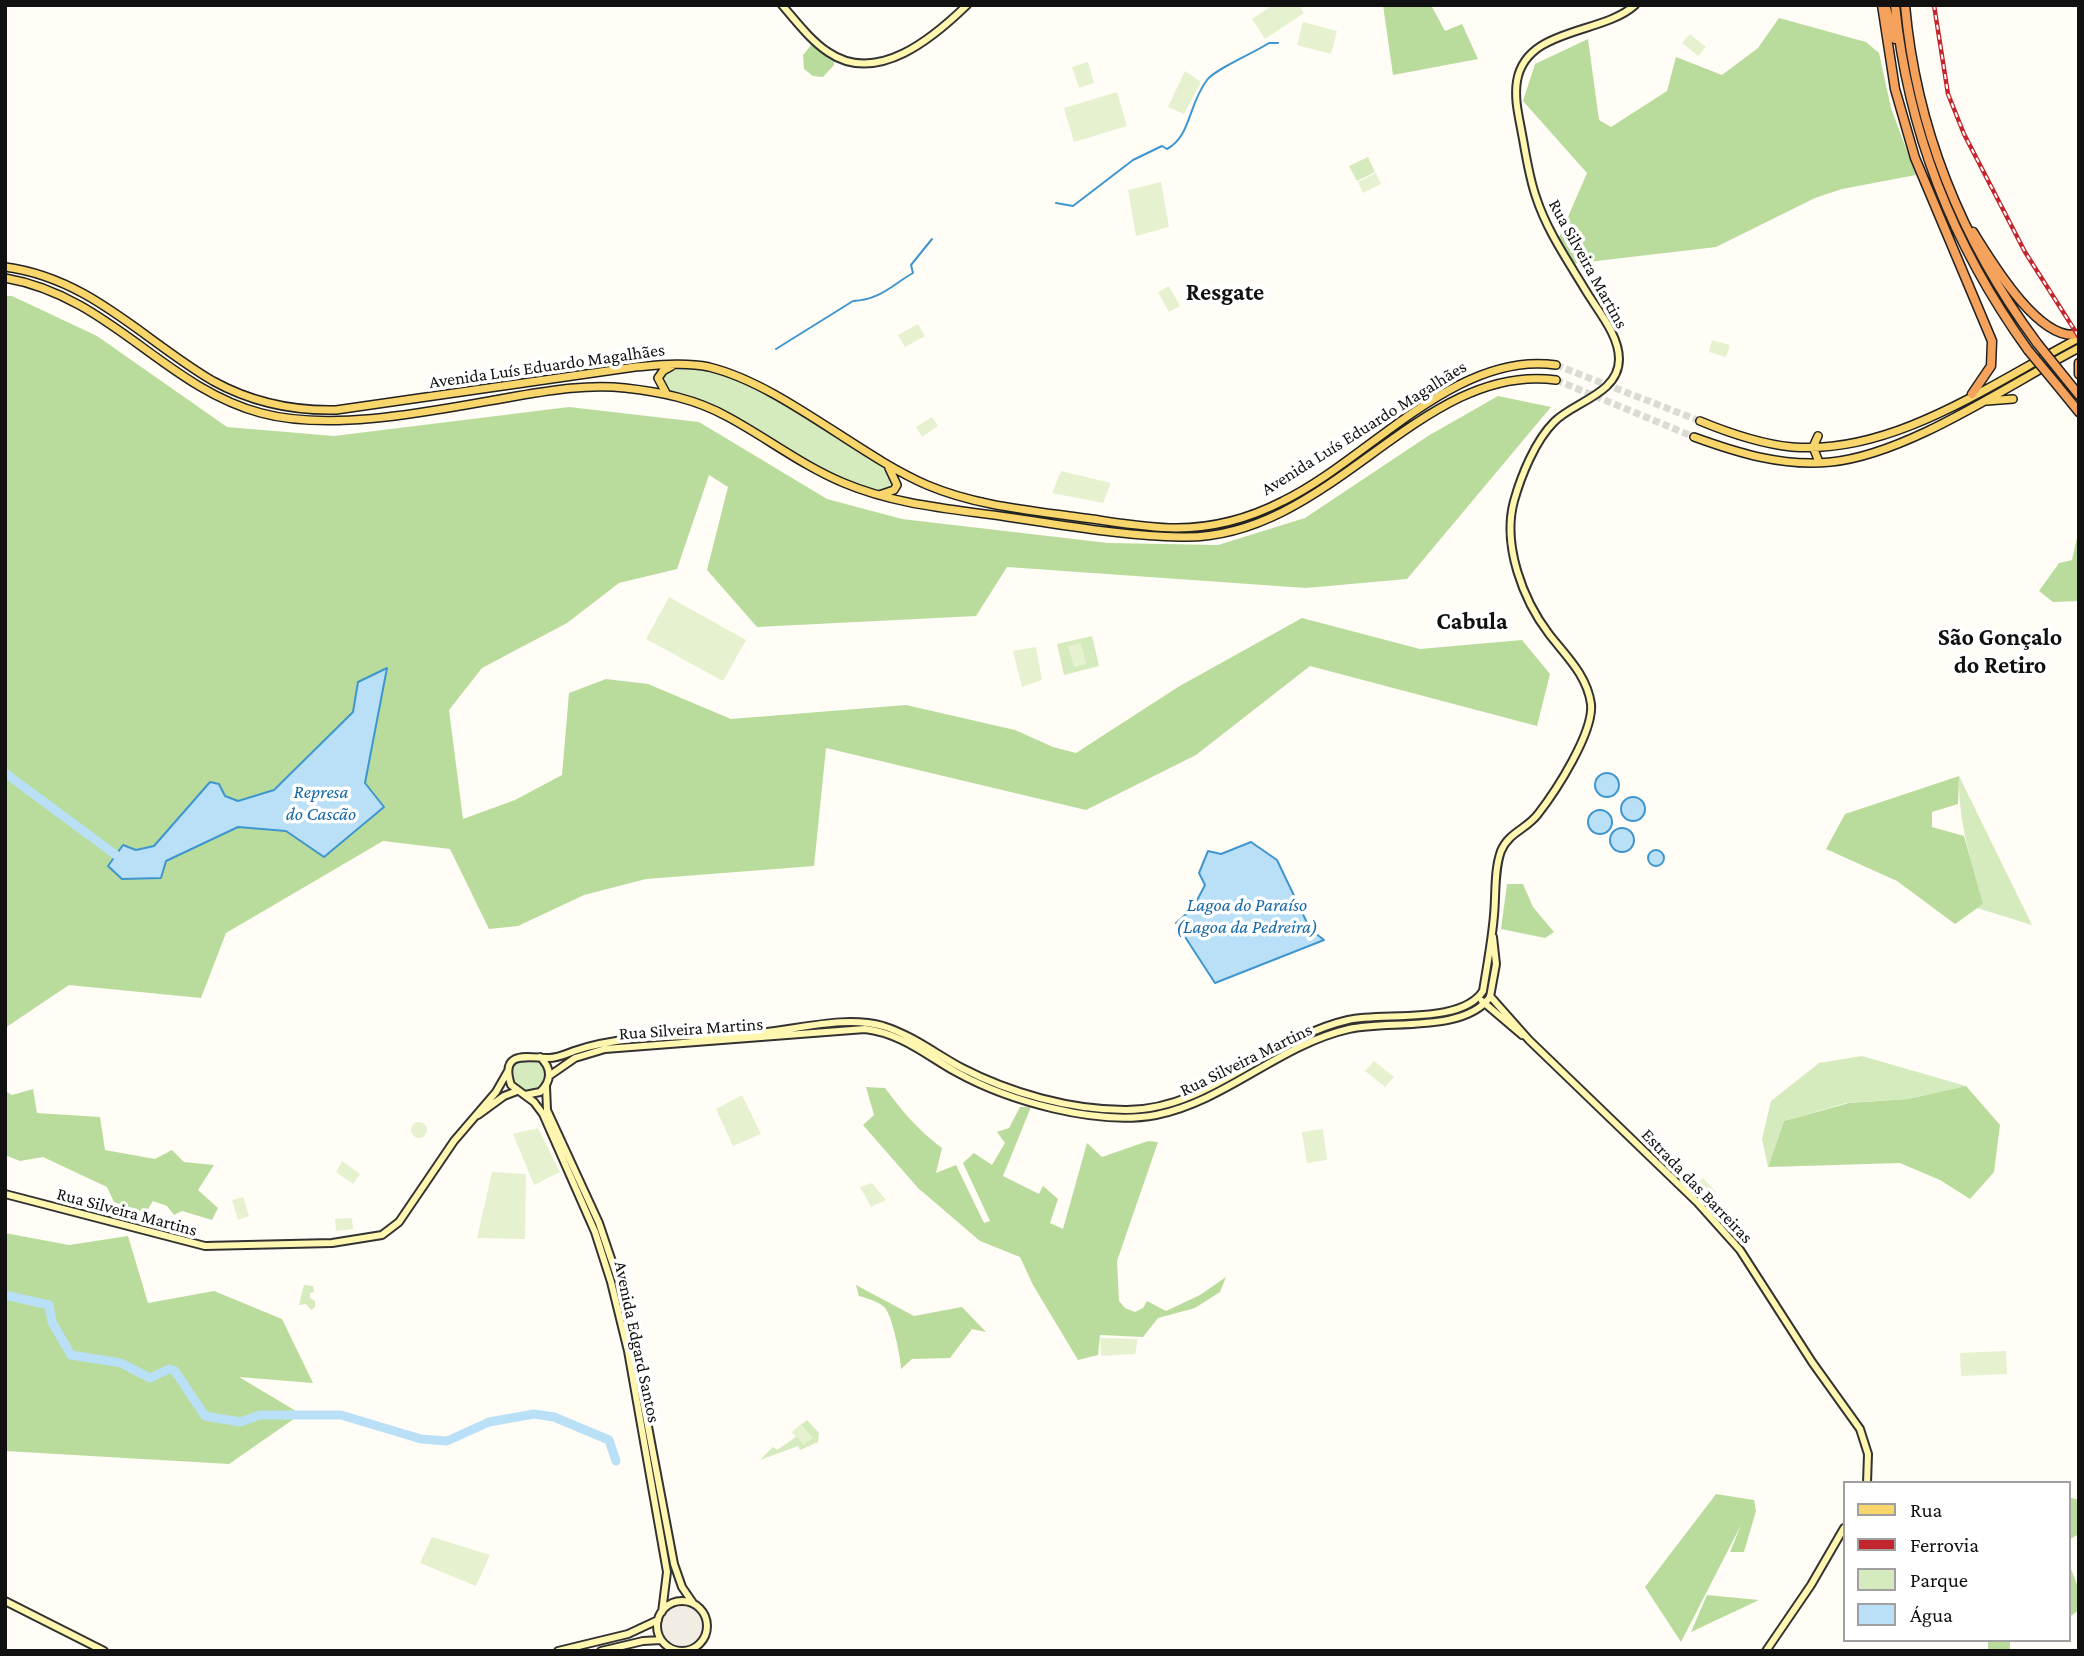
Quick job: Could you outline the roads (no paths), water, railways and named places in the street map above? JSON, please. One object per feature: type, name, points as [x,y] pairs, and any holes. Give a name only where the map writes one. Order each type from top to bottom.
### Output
[{"type":"highway","points":[[1884,5],[1902,60]]},
{"type":"highway","points":[[1884,5],[1895,89],[1915,158],[1992,341],[1992,366],[1972,394]]},
{"type":"highway","points":[[1895,5],[1902,60],[1918,132],[1946,211],[1983,283],[2028,350],[2079,412]]},
{"type":"highway","points":[[1905,5],[1922,107],[1956,206],[1988,271],[2037,343],[2079,395]]},
{"type":"highway","points":[[1956,206],[1991,261],[2040,321],[2060,334],[2079,336]]},
{"type":"highway","points":[[2079,363],[2079,374]]},
{"type":"main road","points":[[782,5],[828,53],[867,62],[885,60],[911,50],[946,26],[968,5]]},
{"type":"main road","name":"Rua Silveira Martins","points":[[540,1057],[555,1057],[591,1045],[633,1039],[756,1034],[844,1023],[873,1024],[907,1035],[959,1066],[1000,1085],[1085,1106],[1127,1110],[1155,1107],[1192,1095],[1308,1034],[1362,1017],[1448,1012],[1478,998],[1483,991],[1502,850],[1513,834],[1537,816],[1581,742],[1591,711],[1589,692],[1580,673],[1543,625],[1527,598],[1513,546],[1513,503],[1549,428],[1564,413],[1605,387],[1616,374],[1619,358],[1609,330],[1547,224],[1536,198],[1517,107],[1516,83],[1523,65],[1540,47],[1562,36],[1620,17],[1635,5]]},
{"type":"main road","name":"Avenida Luís Eduardo Magalhães","points":[[5,267],[36,272],[73,286],[107,306],[216,382],[252,399],[294,408],[336,410],[635,367],[678,364],[724,372],[761,389],[888,466],[943,492],[995,505],[1133,525],[1175,528],[1240,519],[1285,501],[1475,375],[1512,364],[1556,365]]},
{"type":"main road","name":"Avenida Luís Eduardo Magalhães","points":[[5,278],[44,286],[74,299],[220,398],[258,412],[314,422],[353,419],[566,388],[619,387],[667,394],[717,411],[820,472],[878,495],[946,509],[1187,538],[1219,535],[1259,523],[1291,509],[1466,393],[1509,379],[1556,380]]},
{"type":"main road","points":[[1700,421],[1751,438],[1791,447],[1813,447],[1880,437],[1919,422],[2079,336]]},
{"type":"main road","points":[[1694,437],[1738,453],[1767,459],[1819,462],[1864,456],[1891,448],[2079,348]]},
{"type":"main road","points":[[667,394],[658,381],[660,374],[678,364]]},
{"type":"main road","points":[[1976,404],[2013,398]]},
{"type":"main road","points":[[1818,436],[1813,447],[1819,462]]},
{"type":"main road","points":[[878,495],[894,490],[897,485],[888,466]]},
{"type":"main road","name":"Rua Silveira Martins","points":[[550,1076],[566,1062],[605,1049],[866,1029],[893,1035],[972,1080],[1003,1093],[1081,1112],[1135,1117],[1194,1103],[1294,1048],[1330,1034],[1366,1025],[1456,1018],[1485,1003],[1490,997],[1496,964],[1492,935]]},
{"type":"main road","name":"Estrada das Barreiras","points":[[1483,991],[1529,1040],[1697,1202],[1740,1250],[1812,1362],[1860,1429],[1868,1454],[1867,1481]]},
{"type":"main road","name":"Estrada das Barreiras","points":[[1478,998],[1529,1040]]},
{"type":"main road","points":[[1400,1014],[1400,1023]]},
{"type":"main road","points":[[1330,1034],[1334,1028],[1362,1017]]},
{"type":"main road","points":[[522,1056],[540,1057],[549,1069],[550,1076],[546,1086],[533,1095],[517,1091],[509,1077],[509,1069],[522,1056]]},
{"type":"main road","name":"Rua Silveira Martins","points":[[5,1194],[205,1246],[316,1244],[376,1236],[390,1231],[399,1222],[454,1141],[477,1116],[509,1069]]},
{"type":"main road","name":"Avenida Edgard Santos","points":[[546,1086],[548,1110],[599,1223],[623,1294],[674,1564],[682,1587],[693,1603]]},
{"type":"main road","name":"Rua Silveira Martins","points":[[477,1116],[504,1096],[517,1091]]},
{"type":"main road","name":"Avenida Edgard Santos","points":[[525,1095],[543,1114],[575,1184],[611,1282],[628,1351],[663,1544],[667,1585],[660,1616]]},
{"type":"main road","points":[[1766,1651],[1811,1586],[1842,1532]]},
{"type":"main road","points":[[667,1585],[675,1591],[682,1587]]},
{"type":"main road","points":[[5,1601],[104,1651]]},
{"type":"main road","points":[[558,1651],[628,1634],[648,1625],[676,1602],[693,1603],[704,1613],[707,1622],[703,1639],[684,1651],[670,1647],[661,1640],[601,1651]]},
{"type":"main road","points":[[660,1616],[661,1640]]},
{"type":"main road","points":[[648,1625],[655,1633],[653,1640]]},
{"type":"water","name":"Represa do Cascão","points":[[387,668],[365,783],[384,807],[324,857],[286,831],[238,827],[166,861],[161,878],[122,879],[108,866],[123,845],[136,850],[154,846],[210,782],[219,784],[225,796],[238,801],[274,790],[353,712],[358,682]]},
{"type":"water","points":[[1607,773],[1615,777],[1619,785],[1615,793],[1607,797],[1599,793],[1595,785],[1599,777]]},
{"type":"water","points":[[1633,797],[1641,801],[1645,809],[1641,817],[1633,821],[1625,817],[1621,809],[1625,801]]},
{"type":"water","points":[[1600,810],[1608,814],[1612,822],[1608,830],[1600,834],[1592,830],[1588,822],[1592,814]]},
{"type":"water","points":[[1622,828],[1630,832],[1634,840],[1630,848],[1622,852],[1614,848],[1610,840],[1614,832]]},
{"type":"water","name":"Lagoa do Paraíso (Lagoa da Pedreira)","points":[[1251,842],[1277,860],[1310,929],[1324,940],[1215,983],[1176,923],[1193,908],[1205,885],[1199,873],[1208,851],[1221,854]]},
{"type":"water","points":[[1656,850],[1662,852],[1662,864],[1656,866],[1650,864],[1648,858],[1650,852]]},
{"type":"waterway","points":[[1056,203],[1073,206],[1133,160],[1162,146],[1167,149],[1181,136],[1196,100],[1211,76],[1269,43],[1278,43]]},
{"type":"waterway","points":[[776,349],[853,301],[878,295],[913,273],[911,265],[932,239]]},
{"type":"waterway","points":[[5,773],[124,861]]},
{"type":"waterway","points":[[5,1295],[49,1305],[52,1322],[71,1355],[121,1363],[150,1378],[169,1369],[175,1371],[205,1416],[240,1422],[260,1415],[341,1415],[421,1439],[447,1441],[489,1422],[534,1414],[554,1417],[609,1440],[616,1461]]},
{"type":"tunnel","points":[[1556,365],[1700,421]]},
{"type":"tunnel","points":[[1556,380],[1694,437]]},
{"type":"railway","points":[[1934,5],[1948,94],[1964,134],[2025,252],[2079,337]]},
{"type":"district","name":"Resgate","points":[[1225,293]]},
{"type":"district","name":"Cabula","points":[[1472,622]]},
{"type":"district","name":"São Gonçalo do Retiro","points":[[2000,652]]}]
